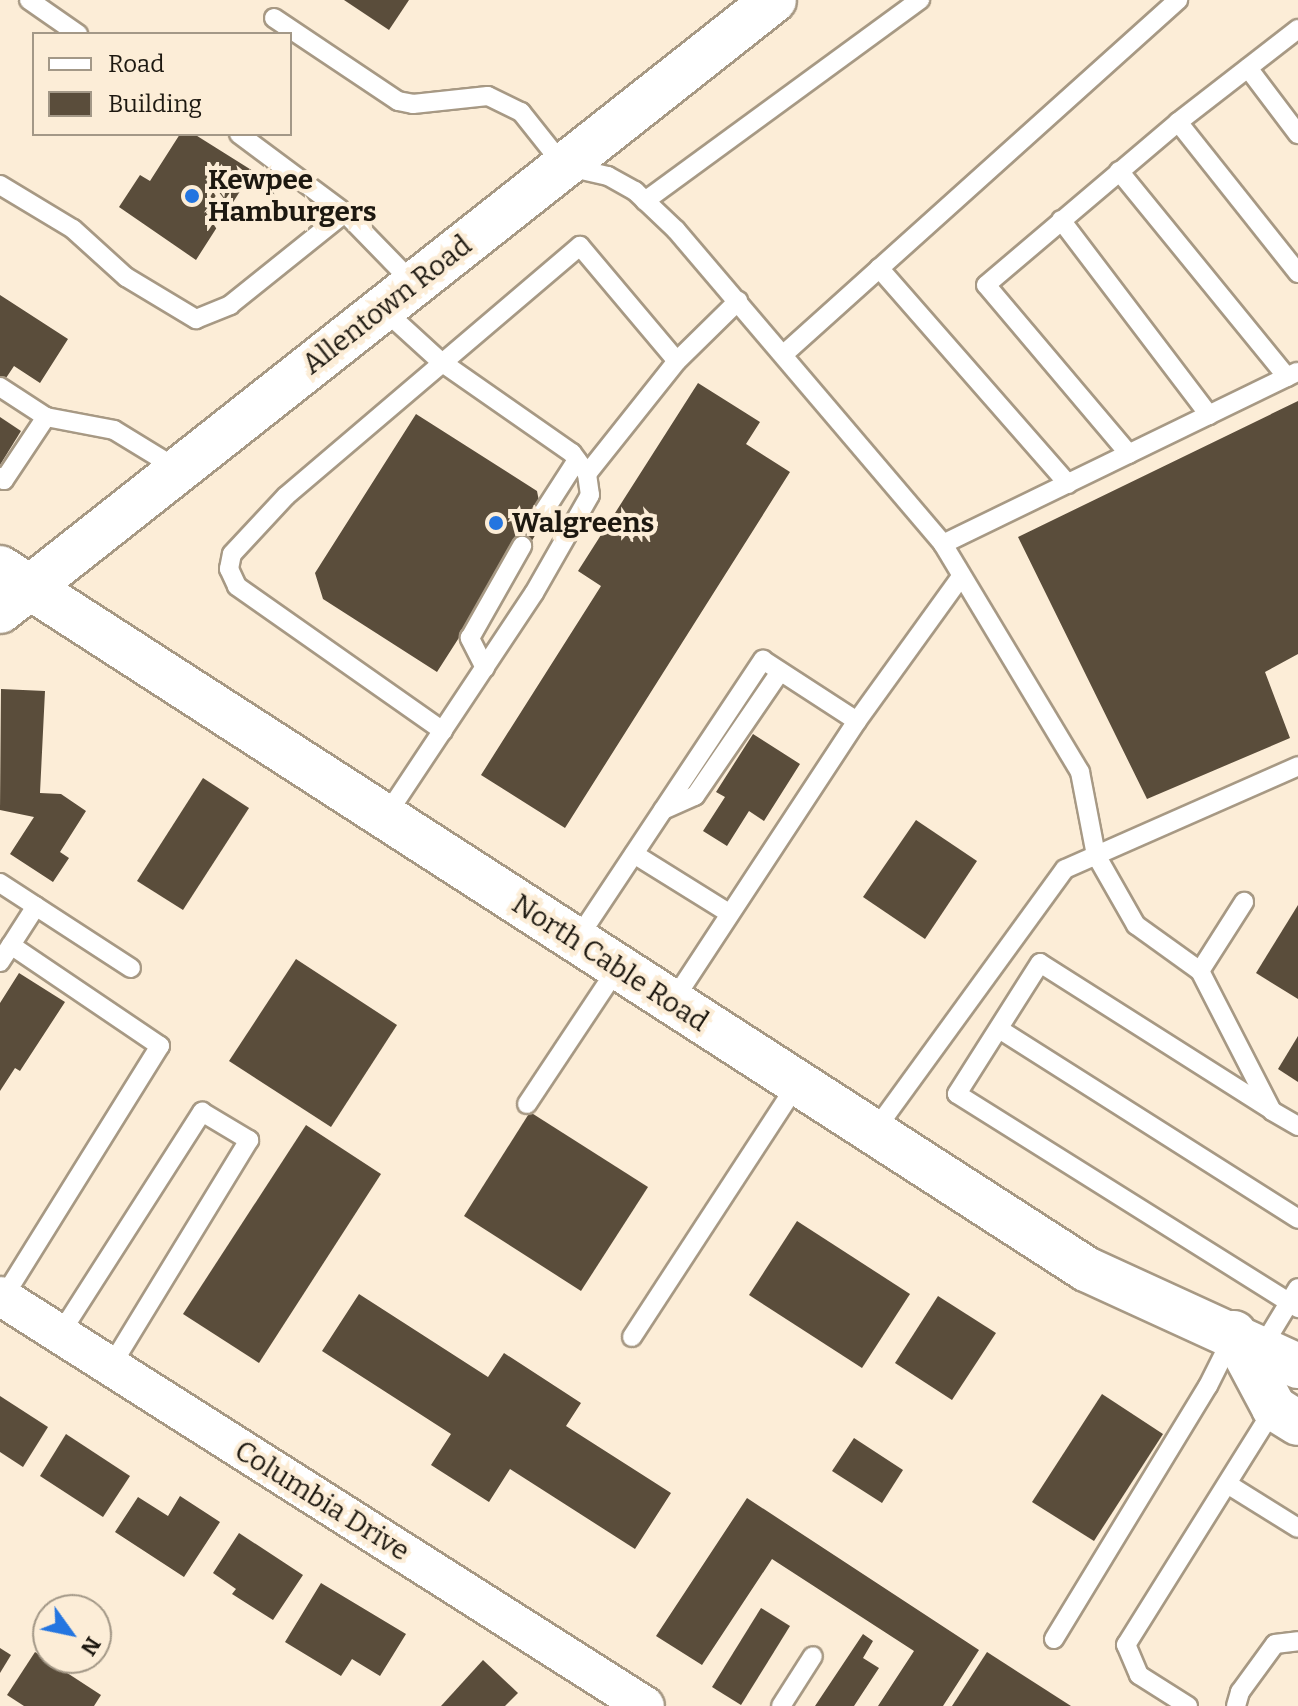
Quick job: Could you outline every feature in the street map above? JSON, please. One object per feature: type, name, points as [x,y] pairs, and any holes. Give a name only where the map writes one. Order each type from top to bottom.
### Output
[{"type":"street","name":"Allentown Road","points":[[10,589],[178,469],[774,0]]},
{"type":"street","name":"North Cable Road","points":[[10,589],[385,817],[1086,1269],[1264,1349]]},
{"type":"street","name":"Columbia Drive","points":[[2,1297],[629,1702]]},
{"type":"street","points":[[1264,1349],[1286,1415]]},
{"type":"lane","points":[[29,0],[75,32]]},
{"type":"lane","points":[[645,201],[920,0]]},
{"type":"lane","points":[[784,354],[1178,0]]},
{"type":"lane","points":[[274,18],[398,101],[413,104],[488,96],[521,112],[564,166],[608,176],[645,201],[738,301],[943,544],[1080,772],[1096,855],[1136,925],[1200,971],[1272,1111]]},
{"type":"lane","points":[[1129,454],[986,285],[1178,122],[1298,29]]},
{"type":"lane","points":[[1248,68],[1298,134]]},
{"type":"lane","points":[[1178,122],[1298,273]]},
{"type":"lane","points":[[242,136],[345,213],[440,361],[582,467],[590,495],[485,668],[385,817]]},
{"type":"lane","points":[[943,544],[1293,375],[1119,171]]},
{"type":"lane","points":[[0,185],[73,229],[126,277],[196,319],[219,314],[345,213]]},
{"type":"lane","points":[[1061,220],[1209,415]]},
{"type":"lane","points":[[443,731],[237,586],[229,569],[232,554],[286,496],[440,361],[580,246],[677,361]]},
{"type":"lane","points":[[879,268],[1068,484]]},
{"type":"lane","points":[[539,519],[677,361],[738,301]]},
{"type":"lane","points":[[4,396],[46,417],[114,430],[178,469]]},
{"type":"lane","points":[[0,477],[4,480],[46,417]]},
{"type":"lane","points":[[485,668],[470,638],[522,546]]},
{"type":"lane","points":[[672,1003],[727,912],[857,721],[961,577]]},
{"type":"lane","points":[[576,941],[763,660],[857,721]]},
{"type":"lane","points":[[873,1133],[1065,869],[1298,766]]},
{"type":"lane","points":[[634,854],[727,912]]},
{"type":"lane","points":[[0,883],[131,968]]},
{"type":"lane","points":[[1200,971],[1244,902]]},
{"type":"lane","points":[[0,962],[36,906]]},
{"type":"lane","points":[[2,1297],[160,1046],[11,945]]},
{"type":"lane","points":[[1054,1639],[1208,1386],[1264,1349],[1295,1299],[957,1094],[1040,963],[1298,1126]]},
{"type":"lane","points":[[527,1104],[618,967]]},
{"type":"lane","points":[[999,1029],[1298,1219]]},
{"type":"lane","points":[[632,1337],[797,1084]]},
{"type":"lane","points":[[60,1334],[202,1112],[249,1140],[111,1366]]},
{"type":"lane","points":[[1188,1706],[1139,1675],[1126,1645],[1229,1485],[1286,1415]]},
{"type":"lane","points":[[1229,1485],[1298,1528]]},
{"type":"lane","points":[[1236,1706],[1240,1692],[1275,1644],[1298,1641]]},
{"type":"lane","points":[[781,1706],[813,1656]]},
{"type":"building","points":[[344,0],[409,0],[389,30]]},
{"type":"building","points":[[179,136],[197,136],[253,171],[196,260],[119,207],[140,175],[150,181]]},
{"type":"building","points":[[0,295],[68,339],[40,383],[14,366],[0,387]]},
{"type":"building","points":[[698,383],[760,422],[746,444],[790,472],[565,828],[481,775],[601,586],[578,571]]},
{"type":"building","points":[[1298,401],[1298,654],[1265,672],[1290,738],[1147,799],[1018,537]]},
{"type":"building","name":"Walgreens","points":[[416,414],[537,491],[543,522],[527,549],[519,544],[437,672],[323,599],[315,573]]},
{"type":"building","points":[[0,417],[21,431],[0,465]]},
{"type":"building","points":[[1,689],[45,691],[40,793],[61,794],[86,811],[60,852],[69,858],[53,882],[10,854],[34,817],[0,810]]},
{"type":"building","points":[[753,734],[800,764],[764,821],[749,811],[727,846],[703,831],[725,797],[716,792]]},
{"type":"building","points":[[203,778],[249,808],[183,910],[137,881]]},
{"type":"building","points":[[916,820],[977,861],[925,939],[863,897]]},
{"type":"building","points":[[1298,905],[1298,999],[1256,973]]},
{"type":"building","points":[[296,959],[397,1025],[331,1127],[229,1061]]},
{"type":"building","points":[[19,973],[65,1002],[20,1071],[15,1068],[0,1091],[0,1003]]},
{"type":"building","points":[[1298,1036],[1298,1082],[1278,1069]]},
{"type":"building","points":[[530,1112],[648,1187],[581,1291],[464,1216]]},
{"type":"building","points":[[306,1125],[381,1174],[259,1363],[183,1314]]},
{"type":"building","points":[[797,1221],[910,1294],[862,1368],[749,1295]]},
{"type":"building","points":[[359,1294],[488,1377],[504,1353],[581,1403],[566,1426],[671,1493],[635,1549],[510,1469],[489,1502],[431,1465],[451,1434],[322,1351]]},
{"type":"building","points":[[938,1296],[996,1333],[952,1400],[895,1363]]},
{"type":"building","points":[[1102,1394],[1163,1434],[1094,1541],[1032,1502]]},
{"type":"building","points":[[0,1396],[48,1427],[23,1467],[0,1452]]},
{"type":"building","points":[[66,1434],[130,1476],[103,1517],[40,1476]]},
{"type":"building","points":[[854,1438],[903,1470],[882,1503],[832,1471]]},
{"type":"building","points":[[180,1496],[220,1522],[184,1577],[115,1532],[138,1497],[168,1516]]},
{"type":"building","points":[[747,1498],[979,1650],[943,1706],[878,1706],[914,1651],[772,1559],[702,1665],[656,1636]]},
{"type":"building","points":[[239,1533],[303,1575],[273,1620],[232,1594],[236,1589],[213,1573]]},
{"type":"building","points":[[321,1583],[406,1634],[380,1676],[352,1659],[341,1676],[285,1642]]},
{"type":"building","points":[[761,1608],[790,1626],[741,1705],[712,1687]]},
{"type":"building","points":[[863,1634],[873,1641],[863,1658],[879,1668],[854,1706],[815,1706]]},
{"type":"building","points":[[0,1648],[11,1655],[0,1673]]},
{"type":"building","points":[[987,1652],[1071,1706],[952,1706]]},
{"type":"building","points":[[32,1657],[32,1674],[69,1674],[101,1695],[94,1706],[24,1706],[7,1695]]},
{"type":"building","points":[[483,1660],[518,1693],[505,1706],[441,1706]]},
{"type":"place","name":"Kewpee Hamburgers","points":[[192,196]]},
{"type":"place","name":"Walgreens","points":[[496,523]]}]
